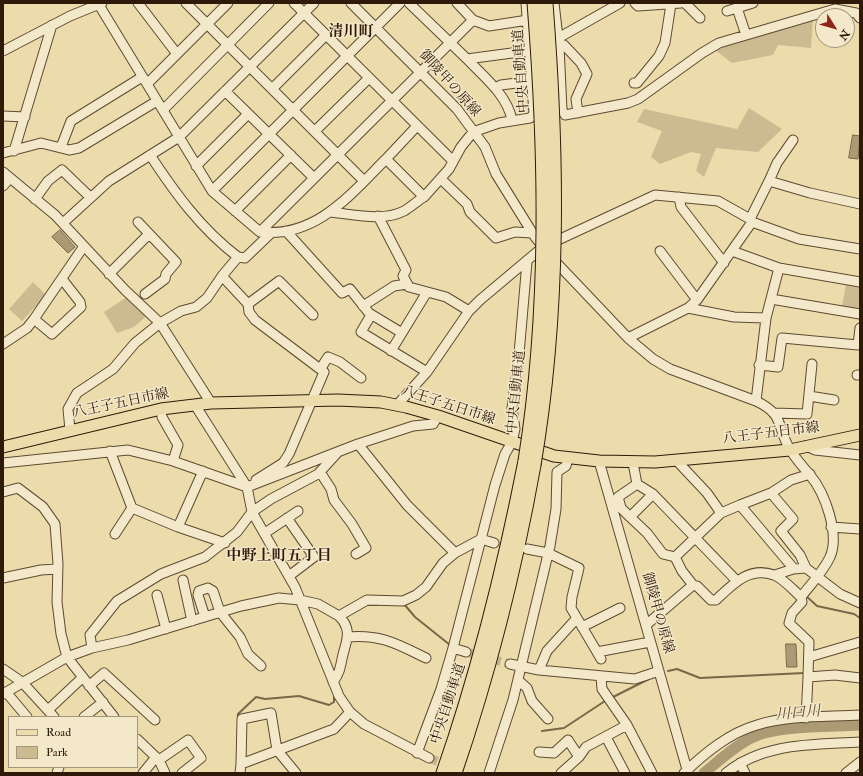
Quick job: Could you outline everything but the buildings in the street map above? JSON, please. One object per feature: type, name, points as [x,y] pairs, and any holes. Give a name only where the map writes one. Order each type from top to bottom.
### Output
[{"type":"highway","name":"中央自動車道","points":[[455,773],[477,708],[500,626],[520,544],[530,463],[539,330],[543,200],[542,118],[534,3]]},
{"type":"highway","name":"中央自動車道","points":[[443,773],[466,704],[490,623],[530,463],[539,435],[551,331],[555,216],[554,118],[546,3]]},
{"type":"main road","name":"八王子五日市線","points":[[3,447],[160,409],[211,403],[364,400],[397,405],[438,416],[512,442],[568,458],[599,461],[634,463],[790,450],[860,435]]},
{"type":"street","points":[[138,3],[177,54]]},
{"type":"street","points":[[186,3],[364,181]]},
{"type":"street","points":[[61,147],[70,121],[145,81],[177,54],[228,3]]},
{"type":"street","points":[[163,110],[270,3]]},
{"type":"street","points":[[294,3],[453,161]]},
{"type":"street","points":[[63,223],[109,181],[179,137],[314,3]]},
{"type":"street","name":"御陵甲の原線","points":[[352,3],[457,109],[485,147],[496,174],[533,235],[562,270],[628,338],[644,353],[670,369],[756,401],[769,407],[774,413]]},
{"type":"street","points":[[212,191],[400,3]]},
{"type":"street","points":[[409,3],[495,88],[510,108],[512,120]]},
{"type":"street","points":[[457,3],[473,20],[489,26],[528,20]]},
{"type":"street","points":[[526,3],[534,114]]},
{"type":"street","points":[[554,3],[559,46],[562,110],[565,114],[578,113],[638,100],[710,47],[834,6],[859,14]]},
{"type":"street","points":[[559,46],[560,37],[620,3]]},
{"type":"street","points":[[635,3],[638,6],[681,3]]},
{"type":"street","points":[[685,3],[700,18]]},
{"type":"street","points":[[727,11],[753,3]]},
{"type":"street","points":[[3,51],[52,25],[101,4],[145,81],[212,191],[260,232],[271,233],[300,229],[324,217],[364,181],[417,126]]},
{"type":"street","points":[[634,83],[637,83],[659,56],[662,50],[665,43],[671,4]]},
{"type":"street","points":[[737,8],[746,35]]},
{"type":"street","points":[[260,232],[473,20]]},
{"type":"street","points":[[14,151],[52,25]]},
{"type":"street","points":[[272,89],[326,35]]},
{"type":"street","points":[[467,59],[564,45],[581,63],[587,74],[576,99],[578,113]]},
{"type":"street","points":[[315,132],[369,78]]},
{"type":"street","points":[[495,88],[501,84],[532,81]]},
{"type":"street","points":[[225,91],[314,178]]},
{"type":"street","points":[[3,153],[40,143],[69,150],[79,148],[157,101]]},
{"type":"street","points":[[330,212],[378,216],[394,215],[403,212],[424,197],[441,179],[461,146],[474,132],[512,120],[530,118],[534,114],[562,110]]},
{"type":"street","points":[[196,166],[248,114]]},
{"type":"street","points":[[3,116],[24,117]]},
{"type":"street","points":[[628,338],[688,308],[697,300],[732,251],[751,220],[777,163],[793,140]]},
{"type":"street","points":[[150,155],[177,196],[217,242],[238,257],[245,258],[271,233]]},
{"type":"street","points":[[235,211],[291,155]]},
{"type":"street","points":[[386,159],[424,197]]},
{"type":"street","points":[[36,199],[48,182],[62,170],[90,197]]},
{"type":"street","points":[[3,186],[6,175],[36,199],[63,223],[109,274],[160,323],[211,403]]},
{"type":"street","points":[[441,179],[467,204],[470,212],[496,238],[515,232],[533,235]]},
{"type":"street","points":[[770,181],[810,193],[860,204]]},
{"type":"street","points":[[397,405],[427,372],[469,311],[543,247],[655,195],[718,201],[751,220],[799,239],[860,249]]},
{"type":"street","points":[[679,197],[681,207],[724,262]]},
{"type":"street","points":[[378,216],[406,270],[403,276],[407,284],[417,290],[446,297],[469,311]]},
{"type":"street","points":[[138,222],[176,262],[166,274],[165,279],[145,294]]},
{"type":"street","points":[[286,231],[342,293],[350,288],[371,315],[402,332]]},
{"type":"street","points":[[109,274],[149,234]]},
{"type":"street","points":[[3,344],[27,328],[84,246]]},
{"type":"street","points":[[660,251],[697,300]]},
{"type":"street","points":[[732,251],[779,268],[860,282]]},
{"type":"street","points":[[70,430],[68,409],[77,394],[113,369],[135,344],[160,323],[181,311],[196,307],[207,298],[222,276],[238,257]]},
{"type":"street","points":[[417,753],[441,689],[495,485],[512,442],[515,429],[512,408],[519,354],[526,262]]},
{"type":"street","points":[[756,401],[759,365],[766,318],[779,268]]},
{"type":"street","points":[[222,276],[248,304],[249,312],[255,320],[324,372],[292,449],[286,459],[247,487]]},
{"type":"street","points":[[34,319],[52,334],[81,307],[80,302],[62,279]]},
{"type":"street","points":[[248,304],[279,281],[313,315]]},
{"type":"street","points":[[363,306],[394,286],[407,284]]},
{"type":"street","points":[[391,351],[427,292]]},
{"type":"street","points":[[771,299],[860,314]]},
{"type":"street","points":[[688,308],[734,317],[766,318]]},
{"type":"street","points":[[371,315],[361,332],[427,372]]},
{"type":"street","points":[[759,365],[778,367],[782,338],[858,345],[860,328]]},
{"type":"street","points":[[320,368],[328,357],[340,362],[361,378]]},
{"type":"street","points":[[806,718],[809,658],[808,642],[789,623],[792,613],[802,602],[801,597],[830,557],[833,540],[828,509],[822,494],[810,474],[790,450],[774,413],[807,414],[812,364]]},
{"type":"street","points":[[809,396],[834,400]]},
{"type":"street","points":[[195,405],[247,487],[252,512],[289,576],[333,682],[350,712],[364,724],[429,758]]},
{"type":"street","points":[[160,409],[162,417],[178,445],[173,461]]},
{"type":"street","points":[[3,463],[110,451],[140,452],[173,461],[247,487],[358,444],[414,426],[433,424],[438,416]]},
{"type":"street","points":[[358,444],[403,500],[455,553]]},
{"type":"street","points":[[806,446],[815,450],[859,457]]},
{"type":"street","points":[[110,451],[132,508],[178,527],[225,543]]},
{"type":"street","points":[[92,648],[90,635],[117,601],[161,574],[205,557],[225,543],[237,532],[252,512],[271,499],[320,472],[338,452]]},
{"type":"street","points":[[489,773],[513,700],[535,611],[556,509],[557,472],[566,466],[568,458]]},
{"type":"street","points":[[676,460],[707,493],[721,513]]},
{"type":"street","name":"御陵甲の原線","points":[[599,461],[659,671],[686,772]]},
{"type":"street","points":[[634,463],[637,484],[653,494],[736,580]]},
{"type":"street","points":[[178,527],[203,471]]},
{"type":"street","points":[[320,472],[331,489],[334,500],[352,524],[366,548],[356,554]]},
{"type":"street","points":[[675,558],[721,513],[771,493],[791,480],[810,474]]},
{"type":"street","points":[[637,484],[618,497],[621,508],[647,533],[663,554],[675,558],[682,571],[693,585],[697,586],[711,600],[716,600],[736,580],[747,574],[763,573],[776,576],[801,597]]},
{"type":"street","points":[[3,492],[18,488],[43,507],[55,524],[58,564],[57,602],[61,634],[67,657],[82,678],[103,702],[112,716]]},
{"type":"street","points":[[771,493],[793,519],[781,531],[800,555],[806,568],[840,594],[860,603]]},
{"type":"street","points":[[630,517],[653,494]]},
{"type":"street","points":[[740,505],[794,569]]},
{"type":"street","points":[[115,534],[132,508]]},
{"type":"street","points":[[264,533],[298,511]]},
{"type":"street","points":[[287,518],[314,557],[289,576]]},
{"type":"street","points":[[831,527],[860,530]]},
{"type":"street","points":[[339,616],[367,600],[403,601],[416,596],[426,587],[443,563],[455,553],[481,539],[494,543]]},
{"type":"street","points":[[527,549],[548,553],[579,568],[572,596],[571,608],[599,655],[650,642]]},
{"type":"street","points":[[776,576],[794,569],[806,568]]},
{"type":"street","points":[[3,578],[41,570],[57,569]]},
{"type":"street","points":[[182,580],[192,621]]},
{"type":"street","points":[[646,626],[693,585]]},
{"type":"street","points":[[205,617],[198,595],[199,591],[208,588],[213,591],[220,612],[240,637],[248,654],[261,666]]},
{"type":"street","points":[[157,595],[166,629]]},
{"type":"street","points":[[25,716],[5,693],[67,657],[92,648],[128,640],[220,612],[279,598],[300,600],[318,604],[339,616],[345,624],[348,637],[339,674],[333,682]]},
{"type":"street","points":[[582,627],[620,608]]},
{"type":"street","points":[[539,670],[547,651],[577,618]]},
{"type":"street","points":[[348,637],[366,635],[388,640],[426,658]]},
{"type":"street","points":[[809,658],[860,642]]},
{"type":"street","points":[[453,648],[466,652]]},
{"type":"street","points":[[510,664],[539,670],[635,679],[659,671]]},
{"type":"street","points":[[3,669],[22,682],[53,716]]},
{"type":"street","points":[[89,686],[104,673],[156,720]]},
{"type":"street","points":[[808,676],[835,675],[860,678]]},
{"type":"street","points":[[601,677],[602,689],[607,699],[627,725],[652,773]]},
{"type":"street","points":[[48,710],[82,678]]},
{"type":"street","points":[[518,680],[527,688],[532,701],[548,719]]},
{"type":"street","points":[[85,716],[103,702]]},
{"type":"street","points":[[296,773],[277,750],[271,713],[242,719],[240,768],[277,750],[334,728],[350,712]]},
{"type":"street","points":[[686,772],[723,741],[741,731],[767,722],[860,715]]},
{"type":"street","points":[[561,773],[579,757],[586,747],[627,725]]},
{"type":"street","points":[[606,737],[625,773]]},
{"type":"street","points":[[138,740],[157,759],[164,773]]},
{"type":"street","points":[[142,773],[157,759],[188,740],[201,758],[182,773]]},
{"type":"street","points":[[538,752],[554,753],[568,740],[579,757]]},
{"type":"street","points":[[726,773],[740,763],[767,751],[784,748],[860,742]]},
{"type":"street","points":[[846,773],[860,762]]},
{"type":"street","points":[[740,763],[745,773]]},
{"type":"green space","points":[[813,19],[811,48],[778,45],[773,55],[732,63],[715,50]]},
{"type":"green space","points":[[749,108],[782,129],[758,152],[716,148],[704,177],[696,171],[701,154],[691,152],[660,164],[651,157],[662,131],[637,122],[644,109],[737,129]]},
{"type":"green space","points":[[847,279],[860,282],[860,314],[841,311]]},
{"type":"green space","points":[[33,282],[46,295],[22,321],[9,309]]},
{"type":"green space","points":[[130,295],[150,313],[134,327],[117,333],[104,312]]},
{"type":"shaded area","points":[[853,135],[860,136],[858,159],[849,158]]},
{"type":"shaded area","points":[[60,230],[75,247],[68,253],[52,237]]},
{"type":"shaded area","points":[[786,644],[796,644],[797,667],[787,667]]},
{"type":"waterway","points":[[805,595],[817,606],[854,614],[860,618]]},
{"type":"waterway","points":[[404,604],[415,617],[450,645]]},
{"type":"waterway","points":[[366,605],[378,605]]},
{"type":"waterway","points":[[668,671],[677,669],[700,678],[804,673]]},
{"type":"waterway","points":[[611,698],[649,679]]},
{"type":"waterway","points":[[238,719],[238,714],[256,697],[265,699],[299,696],[329,705],[334,702],[334,697]]},
{"type":"waterway","points":[[542,731],[564,728],[605,701]]},
{"type":"waterway","name":"川口川","points":[[704,773],[726,754],[751,738],[762,734],[789,729],[860,725]]},
{"type":"tunnel","points":[[466,652],[510,664]]},
{"type":"tunnel","points":[[429,758],[467,773]]},
{"type":"district","name":"清川町","points":[[351,33]]},
{"type":"district","name":"中野上町五丁目","points":[[279,557]]}]
